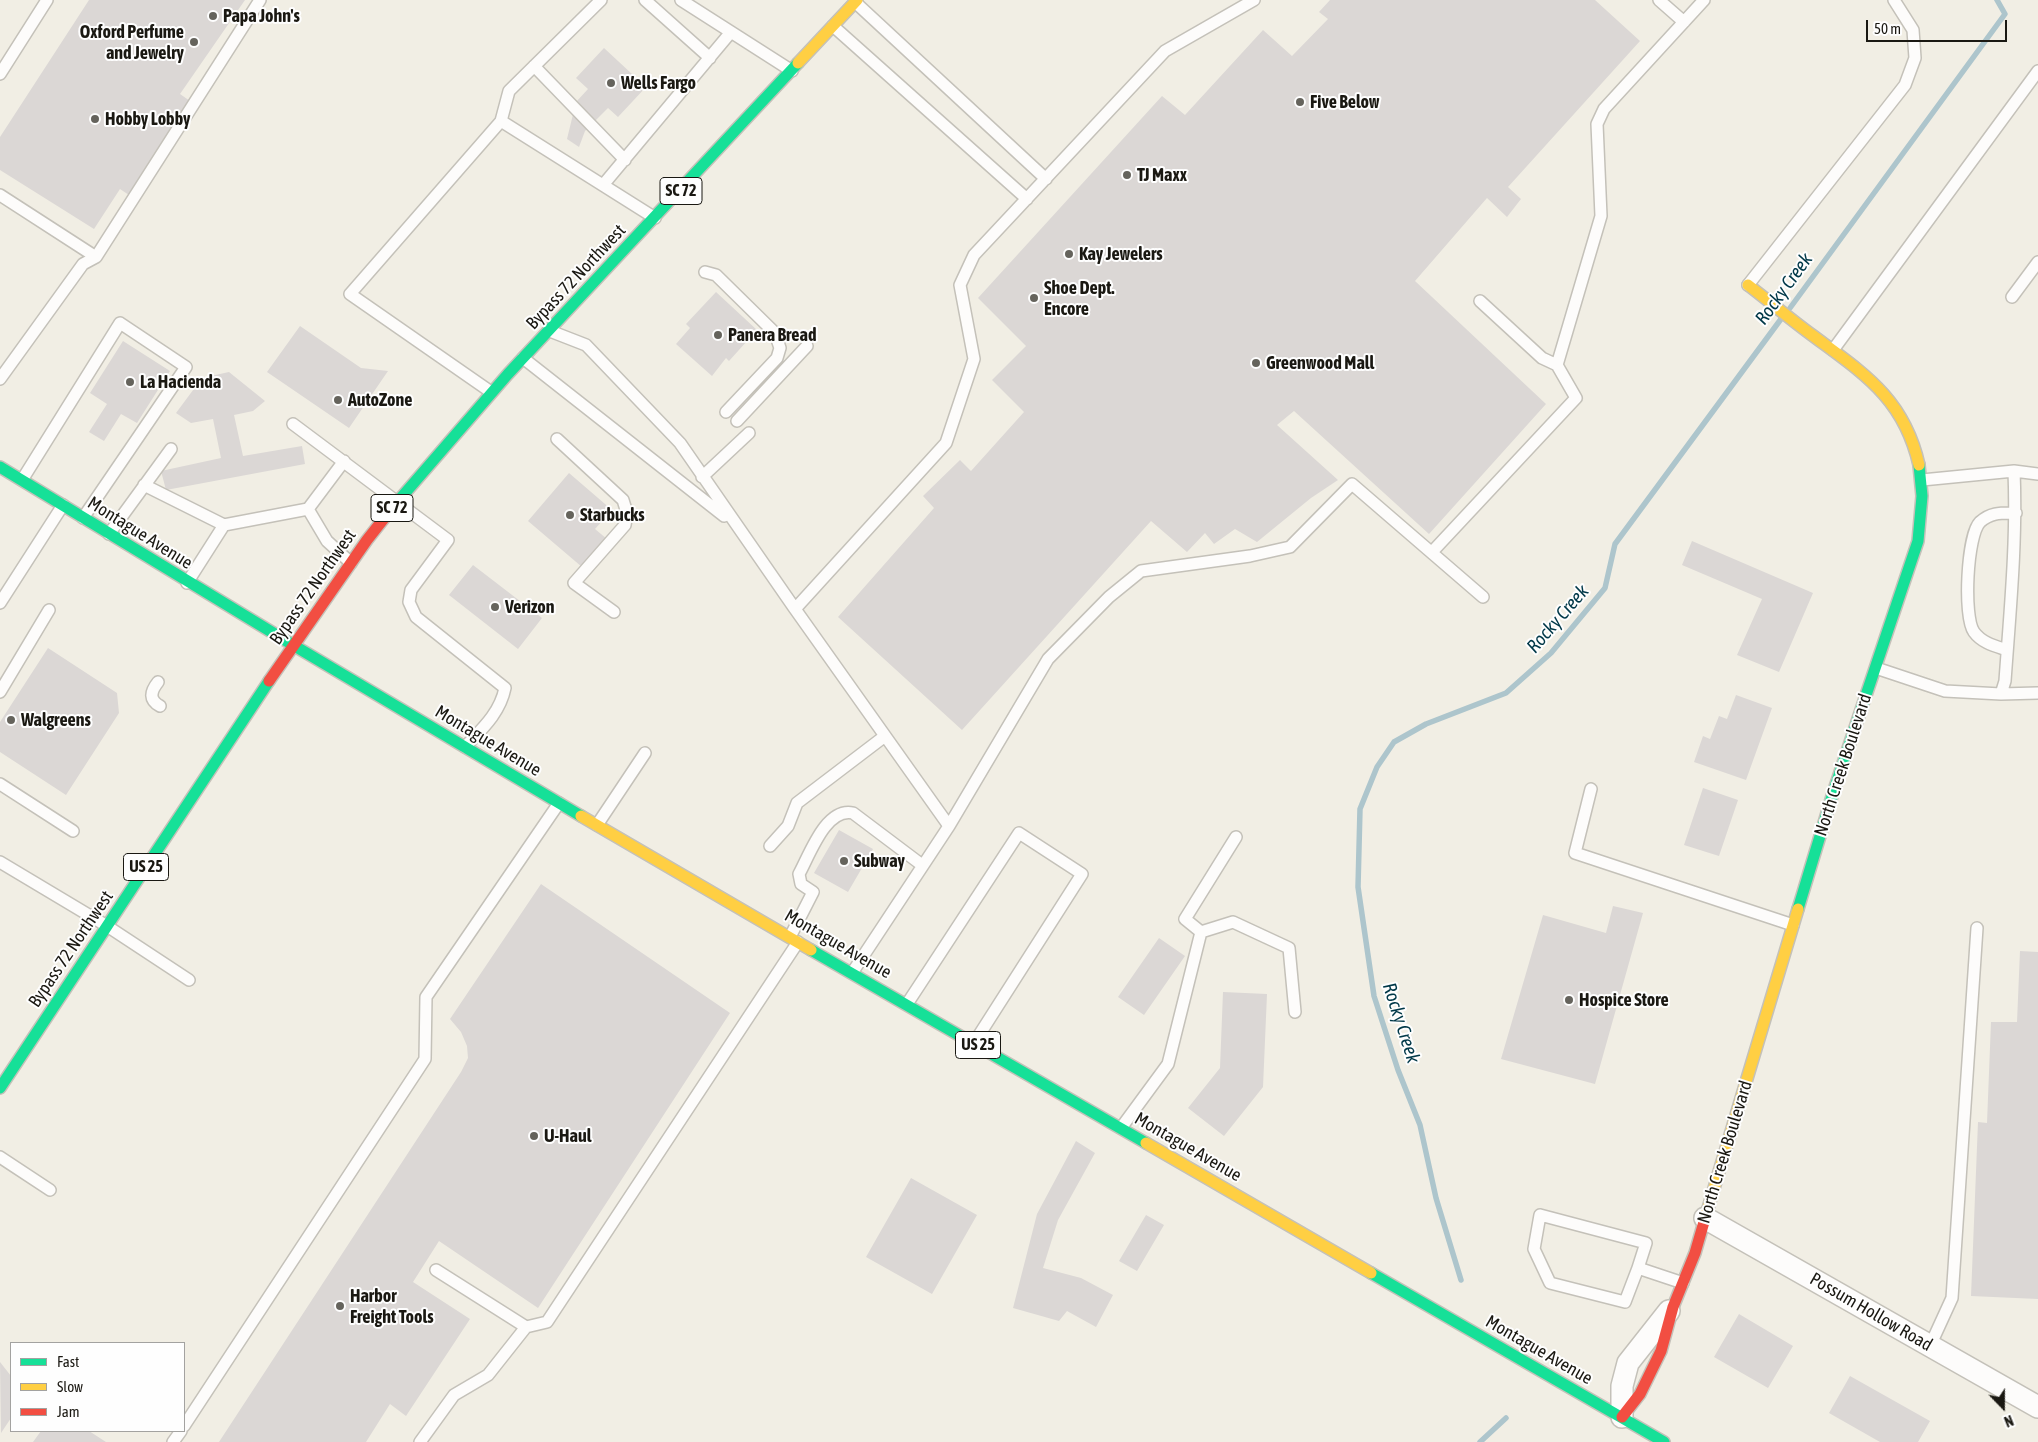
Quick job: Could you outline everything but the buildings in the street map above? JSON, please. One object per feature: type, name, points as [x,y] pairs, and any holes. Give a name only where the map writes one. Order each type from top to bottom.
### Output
[{"type":"main road","name":"Bypass 72 Northwest","points":[[0,1088],[293,646],[351,563],[397,502],[491,392],[656,218],[856,1]]},
{"type":"main road","name":"North Creek Boulevard","points":[[1673,1307],[1695,1253],[1833,793],[1918,541],[1924,508],[1918,459],[1910,436],[1890,402],[1872,379],[1748,285]]},
{"type":"main road","name":"Montague Avenue","points":[[0,466],[187,583],[597,826],[1664,1442]]},
{"type":"street","name":"Possum Hollow Road","points":[[1705,1218],[2038,1407]]},
{"type":"street","name":"North Creek Boulevard","points":[[1622,1417],[1622,1386],[1628,1364],[1673,1307]]},
{"type":"lane","points":[[0,74],[47,0]]},
{"type":"lane","points":[[0,379],[83,264],[96,257],[260,0]]},
{"type":"lane","points":[[491,392],[350,294],[501,121],[509,91],[601,0]]},
{"type":"lane","points":[[645,0],[710,58]]},
{"type":"lane","points":[[681,0],[792,71]]},
{"type":"lane","points":[[795,609],[946,443],[974,359],[960,286],[974,255],[1165,51],[1254,0]]},
{"type":"lane","points":[[1659,0],[1684,22]]},
{"type":"lane","points":[[1557,365],[1602,216],[1597,124],[1604,109],[1704,0]]},
{"type":"lane","points":[[1748,285],[1905,85],[1915,58],[1913,30],[1894,0]]},
{"type":"lane","points":[[856,1],[1046,179]]},
{"type":"lane","points":[[833,26],[1026,200]]},
{"type":"lane","points":[[604,185],[732,32]]},
{"type":"lane","points":[[534,66],[625,160]]},
{"type":"lane","points":[[1833,350],[2038,71]]},
{"type":"lane","points":[[501,121],[656,218]]},
{"type":"lane","points":[[0,195],[96,257]]},
{"type":"lane","points":[[2012,297],[2038,262]]},
{"type":"lane","points":[[705,272],[716,275],[775,333],[779,342],[777,358],[726,412]]},
{"type":"lane","points":[[1432,552],[1576,398],[1557,365],[1542,358],[1480,301]]},
{"type":"lane","points":[[22,480],[120,323],[186,367],[83,518]]},
{"type":"lane","points":[[550,331],[586,345],[680,443],[735,524],[949,826]]},
{"type":"lane","points":[[737,422],[806,346]]},
{"type":"lane","points":[[523,358],[735,524]]},
{"type":"lane","points":[[293,424],[448,540],[411,590],[409,602],[416,617],[505,688],[502,702],[488,723],[465,747]]},
{"type":"lane","points":[[702,477],[749,433]]},
{"type":"lane","points":[[557,439],[623,500],[627,513],[625,524],[574,583],[614,612]]},
{"type":"lane","points":[[108,534],[171,449]]},
{"type":"lane","points":[[144,485],[224,525],[308,509],[344,461]]},
{"type":"lane","points":[[1922,480],[2014,471],[2038,474]]},
{"type":"lane","points":[[2001,694],[2005,681],[2016,513],[2014,471]]},
{"type":"lane","points":[[852,973],[949,826],[1048,659],[1109,597],[1141,571],[1250,556],[1290,546],[1352,484],[1483,597]]},
{"type":"lane","points":[[0,603],[63,505]]},
{"type":"lane","points":[[308,509],[327,541],[351,563]]},
{"type":"lane","points":[[2007,650],[1985,642],[1973,631],[1968,616],[1971,541],[1978,524],[1991,513],[2016,513]]},
{"type":"lane","points":[[187,583],[224,525]]},
{"type":"lane","points":[[0,692],[49,610]]},
{"type":"lane","points":[[1875,668],[1945,691],[2001,694],[2038,693]]},
{"type":"lane","points":[[158,682],[151,696],[154,702],[160,706]]},
{"type":"lane","points":[[770,846],[788,826],[797,803],[885,736]]},
{"type":"lane","points":[[597,826],[645,753]]},
{"type":"lane","points":[[0,784],[73,831]]},
{"type":"lane","points":[[1591,789],[1575,853],[1793,925]]},
{"type":"lane","points":[[185,1424],[425,1059],[426,997],[559,803]]},
{"type":"lane","points":[[420,1442],[454,1396],[488,1375],[526,1327],[547,1322],[794,939],[813,892],[801,884],[798,874],[830,819],[844,811],[853,813],[922,865]]},
{"type":"lane","points":[[907,1004],[1019,833],[1082,874],[974,1043]]},
{"type":"lane","points":[[1201,932],[1185,919],[1236,837]]},
{"type":"lane","points":[[0,862],[107,926],[189,980]]},
{"type":"lane","points":[[1201,932],[1234,922],[1289,948],[1295,1012]]},
{"type":"lane","points":[[1930,1346],[1952,1298],[1977,928]]},
{"type":"lane","points":[[1121,1128],[1168,1064],[1201,932]]},
{"type":"lane","points":[[0,1157],[50,1190]]},
{"type":"lane","points":[[1540,1215],[1646,1243],[1638,1268],[1625,1302],[1550,1283],[1534,1250],[1540,1215]]},
{"type":"lane","points":[[1638,1268],[1683,1283]]},
{"type":"lane","points":[[436,1270],[526,1327]]},
{"type":"waterway","name":"Rocky Creek","points":[[1790,308],[2005,14],[1997,0]]},
{"type":"waterway","name":"Rocky Creek","points":[[1461,1280],[1436,1198],[1420,1125],[1398,1070],[1374,996],[1358,887],[1360,809],[1377,767],[1394,742],[1426,724],[1506,693],[1551,653],[1605,588],[1615,544],[1781,319]]},
{"type":"waterway","name":"Rocky Creek","points":[[1480,1442],[1506,1418]]},
{"type":"traffic: fast","points":[[393,507],[508,374],[798,63]]},
{"type":"traffic: fast","points":[[1798,909],[1833,793],[1918,541],[1922,496],[1919,465]]},
{"type":"traffic: fast","points":[[0,467],[293,645]]},
{"type":"traffic: fast","points":[[293,645],[581,816]]},
{"type":"traffic: fast","points":[[0,1088],[269,681]]},
{"type":"traffic: fast","points":[[811,950],[1146,1143]]},
{"type":"traffic: fast","points":[[1371,1273],[1664,1442]]},
{"type":"traffic: slow","points":[[798,63],[857,0]]},
{"type":"traffic: slow","points":[[1748,285],[1848,362],[1879,389],[1892,404],[1903,422],[1919,465]]},
{"type":"traffic: slow","points":[[581,816],[811,950]]},
{"type":"traffic: slow","points":[[1706,1215],[1798,909]]},
{"type":"traffic: slow","points":[[1146,1143],[1371,1273]]},
{"type":"traffic: jam","points":[[269,681],[367,540],[393,507]]},
{"type":"traffic: jam","points":[[1622,1417],[1640,1394],[1661,1351],[1673,1307],[1695,1253],[1706,1215]]},
{"type":"place","name":"Papa John's","points":[[213,16]]},
{"type":"place","name":"Oxford Perfume and Jewelry","points":[[194,42]]},
{"type":"place","name":"Wells Fargo","points":[[611,83]]},
{"type":"place","name":"Five Below","points":[[1300,102]]},
{"type":"place","name":"Hobby Lobby","points":[[95,119]]},
{"type":"place","name":"TJ Maxx","points":[[1127,175]]},
{"type":"place","name":"Kay Jewelers","points":[[1069,254]]},
{"type":"place","name":"Shoe Dept. Encore","points":[[1034,298]]},
{"type":"place","name":"Panera Bread","points":[[718,335]]},
{"type":"place","name":"Greenwood Mall","points":[[1256,363]]},
{"type":"place","name":"La Hacienda","points":[[130,382]]},
{"type":"place","name":"AutoZone","points":[[338,400]]},
{"type":"place","name":"Starbucks","points":[[570,515]]},
{"type":"place","name":"Verizon","points":[[495,607]]},
{"type":"place","name":"Walgreens","points":[[11,720]]},
{"type":"place","name":"Subway","points":[[844,861]]},
{"type":"place","name":"Hospice Store","points":[[1569,1000]]},
{"type":"place","name":"U-Haul","points":[[534,1136]]},
{"type":"place","name":"Harbor Freight Tools","points":[[340,1306]]}]
